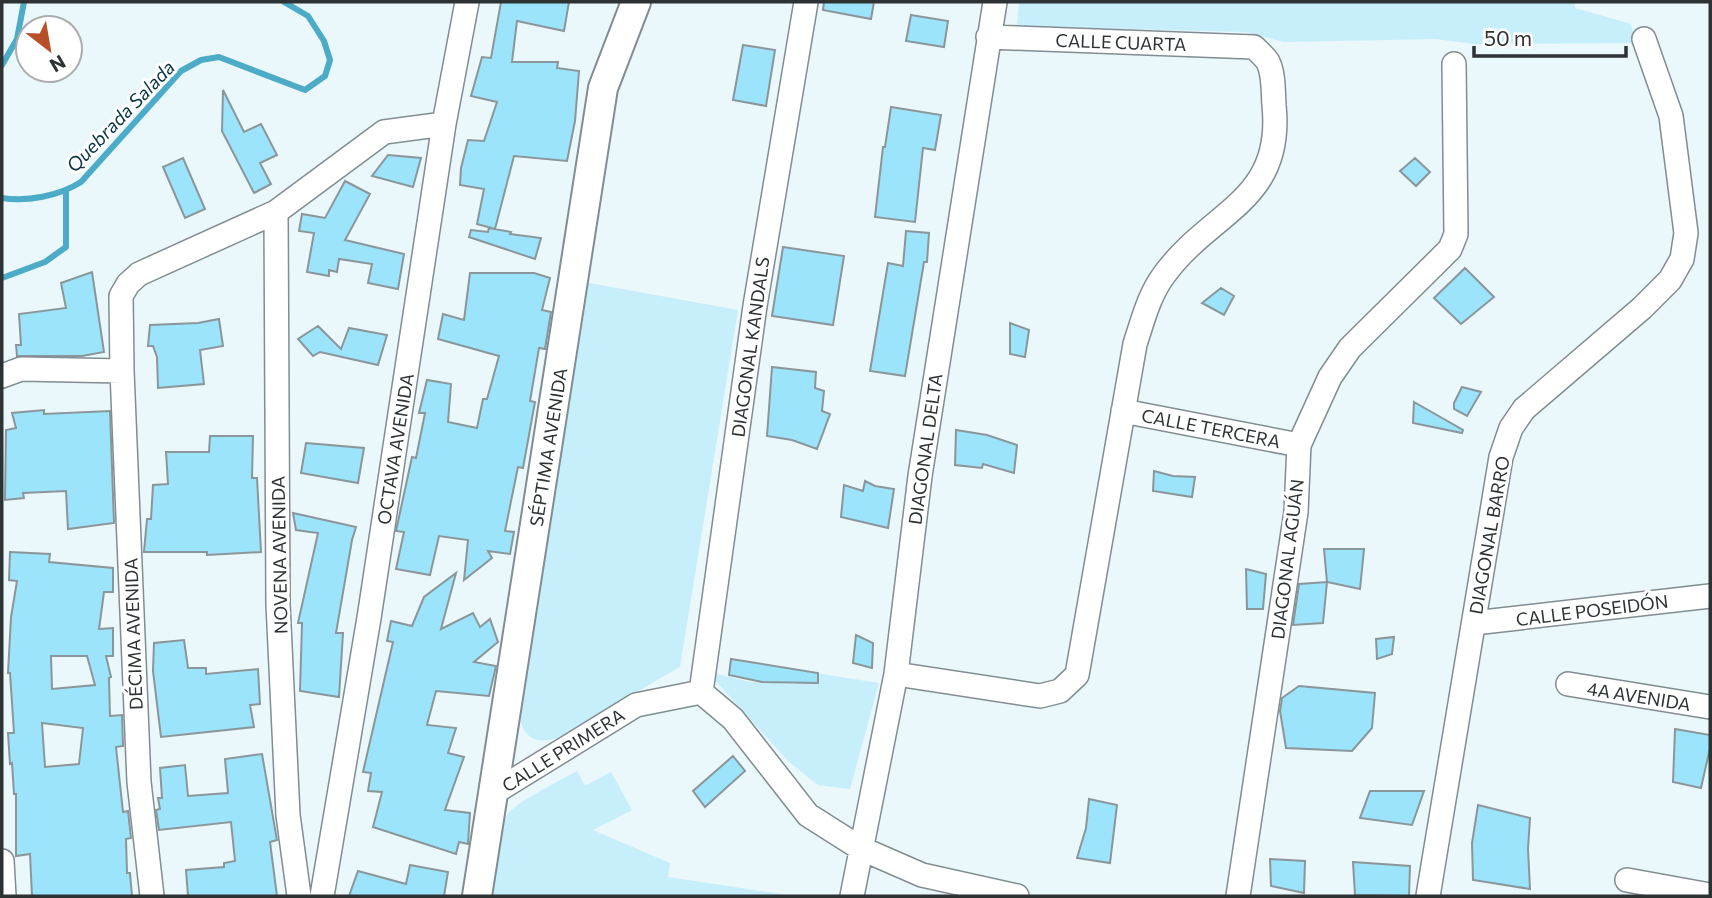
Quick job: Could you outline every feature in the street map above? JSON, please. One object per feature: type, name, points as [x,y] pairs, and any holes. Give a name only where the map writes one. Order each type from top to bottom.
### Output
[{"type":"street","name":"OCTAVA AVENIDA","points":[[322,896],[369,618],[444,124],[467,2]]},
{"type":"street","name":"SÉPTIMA AVENIDA","points":[[477,896],[603,88],[636,2]]},
{"type":"street","name":"DIAGONAL KANDALS","points":[[701,692],[755,306],[806,2]]},
{"type":"street","name":"DIAGONAL DELTA","points":[[852,896],[896,674],[920,476],[995,2]]},
{"type":"street","name":"CALLE CUARTA","points":[[988,37],[1254,47],[1268,62],[1274,110],[1272,154],[1261,180],[1241,202],[1199,236],[1163,277],[1149,303],[1135,344],[1123,411]]},
{"type":"street","name":"DIAGONAL BARRO","points":[[1428,896],[1501,457],[1511,428],[1524,409],[1642,308],[1670,280],[1682,259],[1686,233],[1671,116],[1644,39]]},
{"type":"street","name":"DIAGONAL AGUÁN","points":[[1238,896],[1296,512],[1299,445],[1330,377],[1350,348],[1450,248],[1456,234],[1454,64]]},
{"type":"street","name":"DÉCIMA AVENIDA","points":[[152,896],[139,782],[121,296],[128,284],[139,274],[276,212],[384,132],[444,124]]},
{"type":"street","name":"NOVENA AVENIDA","points":[[276,212],[278,604],[288,815],[299,896]]},
{"type":"street","points":[[2,376],[21,369],[122,370]]},
{"type":"street","points":[[896,674],[1040,696],[1060,691],[1077,675],[1123,411]]},
{"type":"street","name":"CALLE TERCERA","points":[[1123,411],[1299,445]]},
{"type":"street","name":"CALLE POSEIDÓN","points":[[1474,623],[1710,596]]},
{"type":"street","name":"4A AVENIDA","points":[[1569,684],[1710,708]]},
{"type":"street","name":"CALLE PRIMERA","points":[[495,792],[636,705],[701,692]]},
{"type":"street","points":[[701,692],[733,719],[808,815],[860,848],[922,875],[1017,896]]},
{"type":"street","points":[[2,861],[4,896]]},
{"type":"street","points":[[1627,880],[1710,895]]},
{"type":"shaded area","points":[[1019,2],[1574,2],[1575,8],[1631,24],[1636,43],[1474,44],[1436,39],[1284,42],[1245,32],[1017,26]]},
{"type":"shaded area","points":[[589,283],[738,310],[680,667],[557,738],[541,740],[525,732],[520,710]]},
{"type":"shaded area","points":[[796,670],[879,683],[850,789],[818,785],[789,762],[713,678],[712,673],[750,682],[795,684]]},
{"type":"shaded area","points":[[577,771],[585,786],[611,772],[632,810],[593,830],[670,863],[668,877],[794,896],[491,896],[498,843],[507,815],[529,798]]},
{"type":"building","points":[[501,2],[569,2],[564,31],[517,21],[512,62],[558,62],[557,68],[579,71],[575,121],[567,161],[514,156],[495,229],[477,224],[484,189],[460,185],[468,140],[484,141],[497,102],[471,96],[482,57],[491,58]]},
{"type":"building","points":[[824,2],[874,2],[871,19],[823,10]]},
{"type":"building","points":[[911,15],[948,21],[944,47],[906,41]]},
{"type":"building","points":[[743,45],[775,50],[766,106],[733,100]]},
{"type":"building","points":[[223,90],[244,132],[261,124],[277,155],[260,163],[271,184],[254,193],[222,131]]},
{"type":"building","points":[[891,107],[941,115],[935,150],[923,148],[915,222],[875,217],[883,147]]},
{"type":"building","points":[[388,155],[421,158],[413,187],[372,176]]},
{"type":"building","points":[[183,158],[205,209],[185,218],[163,167]]},
{"type":"building","points":[[1415,158],[1430,172],[1416,186],[1400,171]]},
{"type":"building","points":[[345,181],[370,194],[345,240],[404,254],[398,289],[368,283],[372,264],[339,259],[337,272],[329,270],[329,276],[307,272],[314,233],[299,231],[302,214],[325,218]]},
{"type":"building","points":[[489,228],[541,238],[535,259],[469,237],[471,230],[488,232]]},
{"type":"building","points":[[906,231],[929,233],[927,262],[924,262],[905,376],[870,371],[888,263],[903,266]]},
{"type":"building","points":[[783,247],[844,256],[833,325],[772,316]]},
{"type":"building","points":[[1465,268],[1494,297],[1461,324],[1434,298]]},
{"type":"building","points":[[92,272],[104,352],[82,356],[17,356],[16,345],[21,345],[19,314],[66,308],[61,283]]},
{"type":"building","points":[[470,273],[534,273],[550,278],[542,310],[551,312],[545,349],[539,348],[530,401],[535,402],[523,468],[518,467],[505,531],[514,532],[510,554],[488,551],[492,558],[464,580],[468,540],[439,536],[430,575],[396,569],[404,532],[396,531],[412,457],[416,458],[425,413],[419,413],[427,380],[451,384],[448,422],[477,428],[483,399],[487,399],[499,356],[438,339],[443,314],[464,320]]},
{"type":"building","points":[[1221,288],[1234,296],[1224,315],[1202,303]]},
{"type":"building","points":[[219,319],[223,346],[200,350],[204,384],[158,388],[157,357],[153,346],[148,346],[150,325],[198,323]]},
{"type":"building","points":[[1010,323],[1029,330],[1025,357],[1010,354]]},
{"type":"building","points":[[318,326],[341,349],[349,328],[387,335],[378,365],[320,352],[313,356],[298,339]]},
{"type":"building","points":[[772,367],[816,372],[815,388],[824,391],[822,411],[830,414],[817,449],[792,440],[767,436]]},
{"type":"building","points":[[1462,387],[1481,392],[1467,416],[1454,409]]},
{"type":"building","points":[[1414,402],[1463,430],[1462,433],[1413,423]]},
{"type":"building","points":[[44,410],[44,414],[110,411],[114,523],[68,529],[66,491],[23,493],[24,498],[5,500],[6,430],[16,428],[12,413]]},
{"type":"building","points":[[956,430],[987,435],[1017,445],[1014,473],[983,464],[982,468],[955,465]]},
{"type":"building","points":[[210,436],[253,436],[252,478],[257,478],[261,552],[207,555],[207,552],[144,552],[147,519],[151,519],[153,485],[168,484],[166,452],[209,452]]},
{"type":"building","points":[[306,443],[364,448],[358,483],[301,473]]},
{"type":"building","points":[[1154,471],[1173,476],[1195,477],[1192,497],[1153,491]]},
{"type":"building","points":[[865,481],[875,486],[894,489],[888,528],[841,517],[844,485],[863,491]]},
{"type":"building","points":[[293,513],[356,527],[336,633],[343,633],[339,697],[300,691],[302,623],[298,623],[318,533],[296,530]]},
{"type":"building","points":[[1324,549],[1364,549],[1360,589],[1327,582]]},
{"type":"building","points":[[10,552],[50,554],[49,562],[113,568],[113,592],[104,592],[99,629],[113,628],[113,656],[106,656],[111,677],[110,716],[122,715],[123,746],[116,747],[123,812],[128,811],[131,838],[126,839],[127,873],[130,873],[132,896],[32,896],[30,854],[16,856],[16,794],[8,733],[14,733],[8,673],[11,617],[17,581],[9,580]],"holes":[[[51,656],[87,656],[95,685],[52,689]],[[42,723],[83,728],[79,764],[45,767]]]},
{"type":"building","points":[[1246,569],[1266,574],[1263,609],[1247,609]]},
{"type":"building","points":[[456,573],[441,629],[473,613],[480,627],[490,619],[498,642],[474,662],[496,666],[489,696],[436,691],[427,725],[456,728],[448,753],[464,757],[445,810],[470,813],[468,844],[459,842],[456,854],[373,827],[382,792],[368,791],[371,773],[363,772],[393,642],[387,641],[391,621],[412,626],[424,597]]},
{"type":"building","points":[[1327,582],[1323,623],[1293,625],[1299,584]]},
{"type":"building","points":[[856,635],[873,643],[872,668],[853,663]]},
{"type":"building","points":[[1394,637],[1392,654],[1377,659],[1376,639]]},
{"type":"building","points":[[184,640],[188,668],[206,668],[206,674],[258,669],[260,704],[250,705],[254,727],[161,737],[153,671],[154,643]]},
{"type":"building","points":[[731,659],[818,673],[818,683],[762,682],[729,675]]},
{"type":"building","points":[[1299,686],[1375,693],[1372,728],[1352,751],[1286,748],[1280,711],[1282,698]]},
{"type":"building","points":[[1675,729],[1710,735],[1710,748],[1701,788],[1673,782]]},
{"type":"building","points":[[262,754],[277,840],[270,842],[277,896],[188,896],[186,870],[224,867],[224,863],[235,861],[231,822],[159,830],[156,810],[160,809],[158,798],[162,798],[160,768],[185,765],[188,796],[228,793],[225,759]]},
{"type":"building","points":[[733,756],[745,771],[705,807],[693,791]]},
{"type":"building","points":[[1370,791],[1424,791],[1412,825],[1360,818]]},
{"type":"building","points":[[1089,799],[1117,805],[1110,863],[1077,858],[1086,828]]},
{"type":"building","points":[[1478,805],[1530,818],[1530,889],[1473,880],[1472,843]]},
{"type":"building","points":[[1270,859],[1305,861],[1304,893],[1271,886]]},
{"type":"building","points":[[1353,862],[1410,866],[1409,896],[1355,895]]},
{"type":"building","points":[[410,865],[448,872],[444,896],[349,896],[358,871],[406,884]]},
{"type":"waterway","name":"Quebrada Salada","points":[[2,65],[17,39],[24,2]]},
{"type":"waterway","name":"Quebrada Salada","points":[[2,198],[43,197],[81,182],[181,71],[201,60],[219,57],[305,90],[325,76],[330,60],[324,41],[308,16],[284,2]]},
{"type":"waterway","points":[[2,278],[45,262],[66,247],[66,192]]}]
